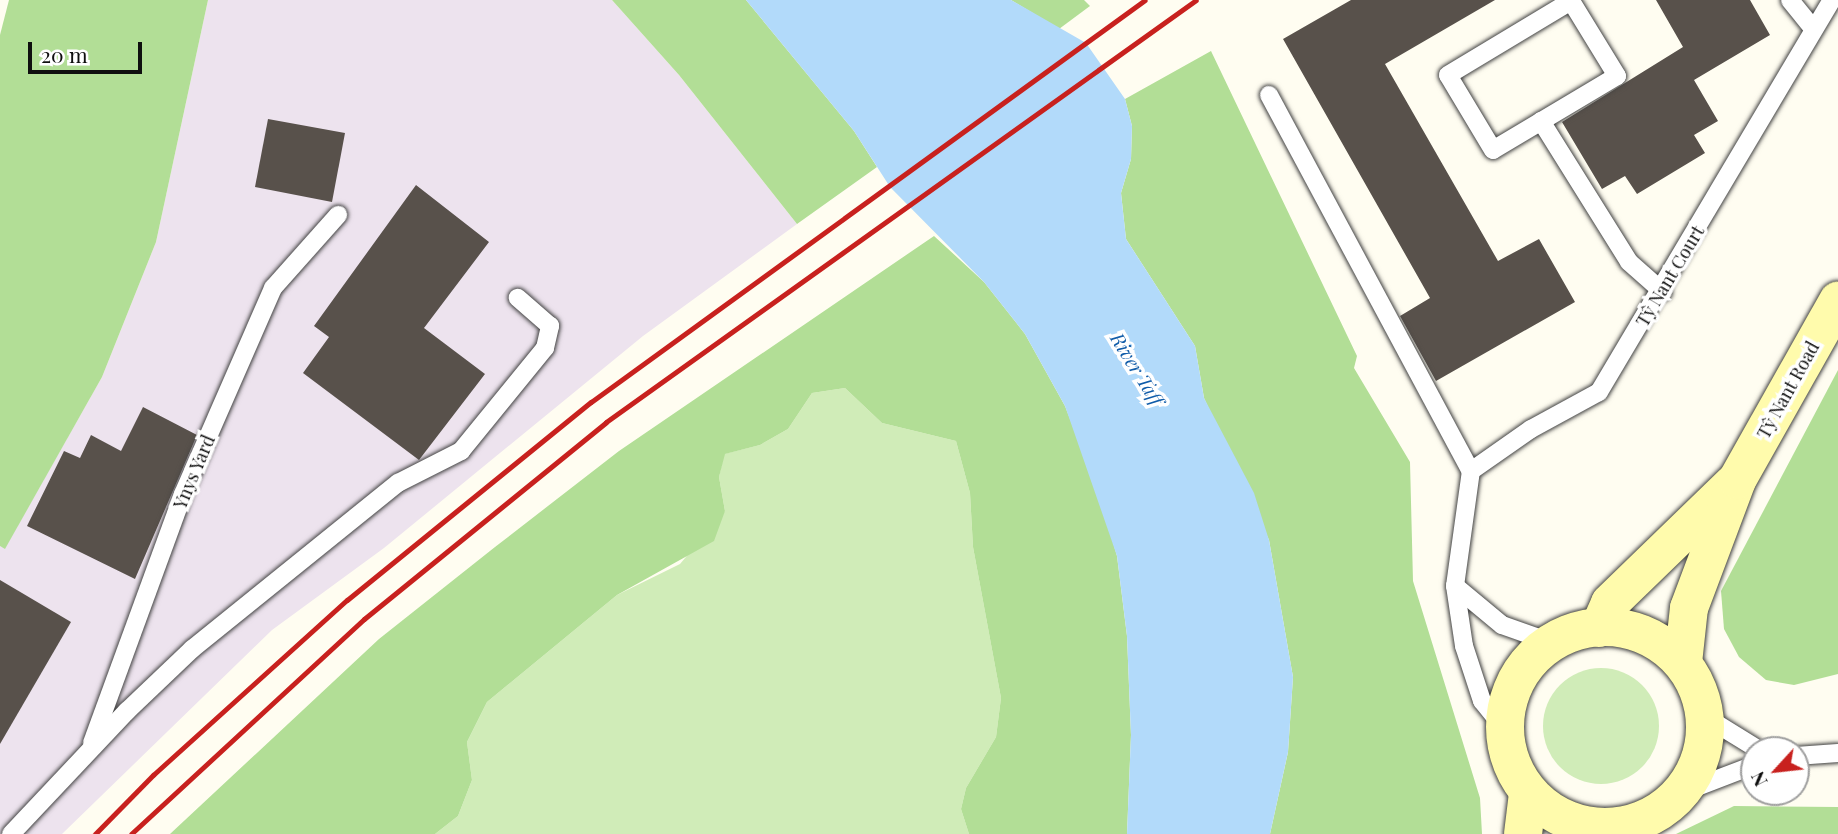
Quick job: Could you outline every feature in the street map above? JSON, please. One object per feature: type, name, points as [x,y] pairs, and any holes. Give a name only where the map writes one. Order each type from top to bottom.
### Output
[{"type":"main road","name":"Tŷ Nant Road","points":[[1683,663],[1689,608],[1737,480],[1838,301]]},
{"type":"main road","name":"Tŷ Nant Road","points":[[1599,628],[1610,603],[1737,480]]},
{"type":"main road","points":[[1617,627],[1657,640],[1683,663],[1700,694],[1704,716],[1700,763],[1681,793],[1654,815],[1620,830],[1588,827],[1555,815],[1528,793],[1510,762],[1504,728],[1508,698],[1524,666],[1550,642],[1582,629],[1617,627]]},
{"type":"main road","points":[[1523,834],[1528,793]]},
{"type":"lane","points":[[1790,0],[1813,28]]},
{"type":"lane","name":"Tŷ Nant Court","points":[[1471,471],[1531,429],[1599,392],[1662,292],[1813,28],[1832,0]]},
{"type":"lane","points":[[1571,1],[1617,76],[1541,121],[1493,150],[1448,75],[1571,1]]},
{"type":"lane","points":[[1269,95],[1471,471],[1455,586],[1464,646],[1482,701],[1504,728]]},
{"type":"lane","points":[[1541,121],[1629,262],[1662,292]]},
{"type":"lane","name":"Ynys Yard","points":[[90,750],[183,494],[273,288],[338,215]]},
{"type":"lane","name":"Ynys Yard","points":[[11,834],[90,750],[192,649],[398,483],[461,451],[545,348],[550,326],[518,298]]},
{"type":"lane","points":[[1455,586],[1502,625],[1550,642]]},
{"type":"lane","points":[[1704,716],[1740,738]]},
{"type":"lane","points":[[1810,755],[1838,753]]},
{"type":"lane","points":[[1681,793],[1740,770]]},
{"type":"shaded area","points":[[208,0],[612,0],[679,75],[797,224],[643,336],[384,548],[272,630],[62,834],[0,834],[0,546],[5,548],[102,377],[156,242]]},
{"type":"green space","points":[[9,0],[208,0],[156,242],[102,377],[5,549],[0,546],[0,35]]},
{"type":"green space","points":[[612,0],[746,0],[854,131],[877,167],[797,224],[679,75]]},
{"type":"green space","points":[[1011,0],[1084,0],[1090,6],[1059,29]]},
{"type":"green space","points":[[1211,51],[1357,356],[1354,368],[1410,462],[1413,581],[1480,798],[1482,834],[1270,834],[1288,752],[1293,677],[1269,540],[1204,398],[1195,346],[1126,239],[1121,193],[1131,159],[1132,126],[1125,99]]},
{"type":"green space","points":[[934,236],[984,282],[1025,334],[1065,406],[1098,491],[1117,556],[1127,636],[1131,735],[1127,834],[969,834],[961,809],[966,788],[996,737],[1001,698],[973,547],[970,493],[956,441],[882,423],[845,388],[812,393],[788,429],[760,445],[725,454],[719,477],[725,511],[714,541],[617,595],[487,702],[467,742],[472,780],[458,816],[435,834],[170,834],[379,639],[495,547],[619,451]]},
{"type":"green space","points":[[1838,370],[1838,674],[1794,685],[1766,680],[1739,657],[1724,629],[1721,591]]},
{"type":"green space","points":[[845,388],[882,423],[956,441],[970,493],[973,547],[1001,698],[996,737],[966,788],[961,809],[969,834],[435,834],[458,816],[472,780],[467,742],[487,702],[617,595],[680,564],[725,511],[719,477],[724,454],[760,445],[788,429],[812,393]]},
{"type":"green space","points":[[1601,668],[1623,672],[1642,685],[1655,704],[1659,726],[1655,748],[1642,767],[1623,780],[1601,784],[1579,780],[1560,767],[1547,748],[1543,726],[1547,704],[1560,685],[1579,672]]},
{"type":"green space","points":[[1734,806],[1838,807],[1838,834],[1676,834]]},
{"type":"water","name":"River Taff","points":[[746,0],[1011,0],[1086,43],[1125,99],[1132,126],[1131,159],[1121,193],[1126,239],[1195,346],[1204,398],[1254,493],[1269,540],[1293,677],[1288,752],[1270,834],[1127,834],[1131,735],[1127,636],[1117,556],[1065,406],[1025,334],[984,282],[890,187],[854,131]]},
{"type":"building","points":[[1351,0],[1495,0],[1385,64],[1498,261],[1539,239],[1575,302],[1436,381],[1400,316],[1430,298],[1283,39]]},
{"type":"building","points":[[1656,0],[1750,0],[1770,35],[1694,80],[1718,121],[1694,135],[1705,153],[1637,194],[1625,176],[1602,189],[1562,122],[1683,47]]},
{"type":"building","points":[[268,119],[345,133],[332,202],[255,187]]},
{"type":"building","points":[[416,185],[489,242],[424,328],[485,374],[419,460],[303,373],[329,337],[314,326]]},
{"type":"building","points":[[143,407],[197,435],[135,579],[27,526],[64,451],[80,458],[91,435],[121,451]]},
{"type":"building","points":[[0,580],[71,622],[0,744]]},
{"type":"railway","points":[[95,834],[153,775],[347,600],[591,402],[1145,0]]},
{"type":"railway","points":[[131,834],[364,619],[606,422],[1196,0]]}]
